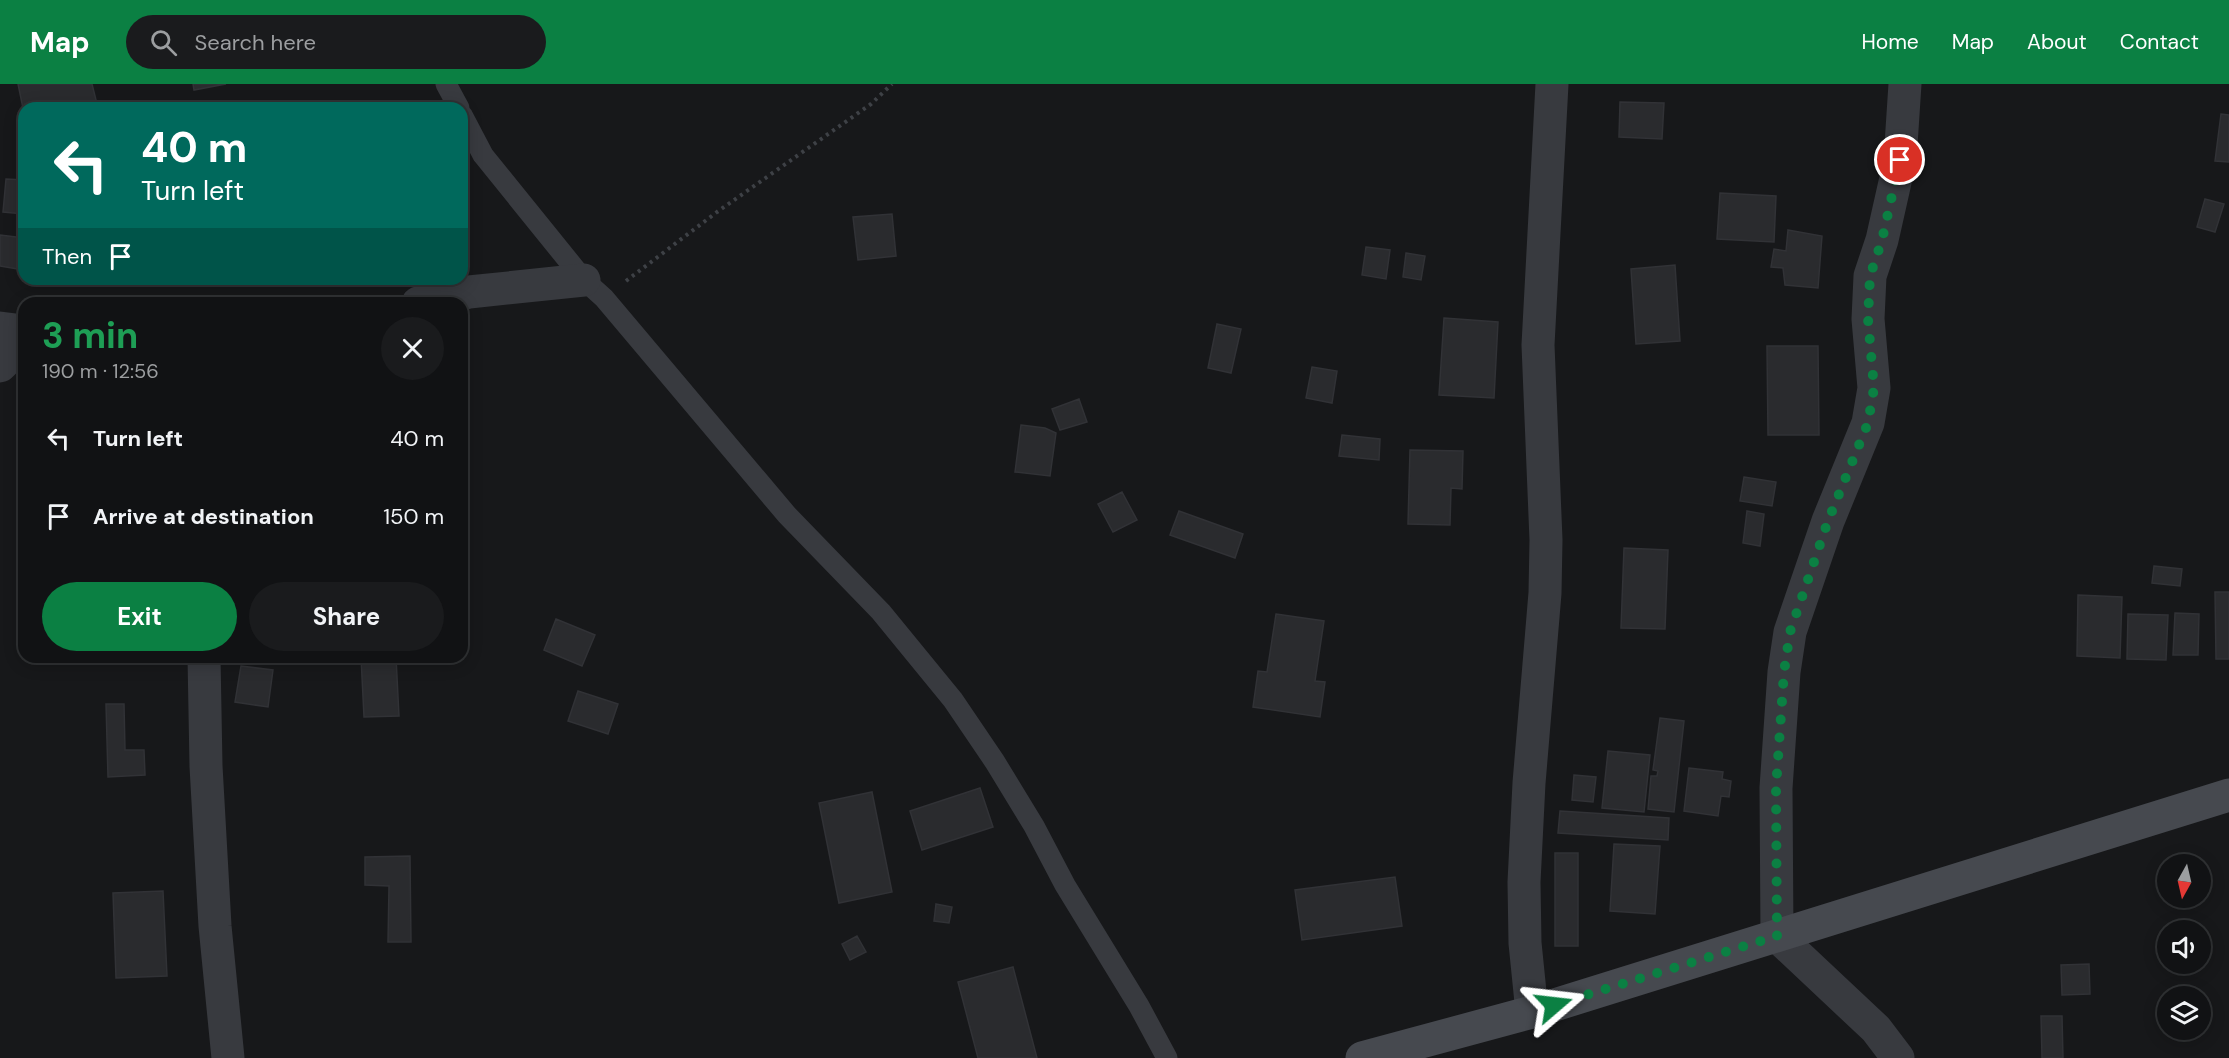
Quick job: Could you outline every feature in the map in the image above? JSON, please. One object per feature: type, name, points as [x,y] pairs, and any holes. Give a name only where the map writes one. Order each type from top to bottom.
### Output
[{"type":"street","points":[[1532,1012],[1525,943],[1524,882],[1529,783],[1545,593],[1546,540],[1538,345],[1552,84]]},
{"type":"street","points":[[1898,1058],[1876,1029],[1777,936],[1776,788],[1784,672],[1790,632],[1828,521],[1868,423],[1874,388],[1868,319],[1870,276],[1882,240],[1900,160],[1905,84]]},
{"type":"street","points":[[446,297],[469,292],[594,289]]},
{"type":"street","points":[[0,328],[18,330]]},
{"type":"street","points":[[0,366],[18,349]]},
{"type":"street","points":[[204,663],[206,766],[215,926],[228,1058]]},
{"type":"street","points":[[1362,1058],[1532,1012],[2229,795]]},
{"type":"lane","points":[[446,84],[456,102]]},
{"type":"lane","points":[[468,126],[483,155],[594,289],[787,515],[881,612],[953,700],[995,762],[1034,826],[1065,885],[1139,1006],[1167,1058]]},
{"type":"path","points":[[594,289],[717,212],[871,104],[892,84]]},
{"type":"building","points":[[18,84],[92,84],[96,102],[22,102]]},
{"type":"building","points":[[193,84],[226,84],[194,90]]},
{"type":"building","points":[[1620,102],[1664,103],[1662,139],[1619,137]]},
{"type":"building","points":[[2221,114],[2229,115],[2229,162],[2215,161]]},
{"type":"building","points":[[6,179],[18,180],[18,213],[3,212]]},
{"type":"building","points":[[1720,193],[1776,196],[1774,242],[1717,239]]},
{"type":"building","points":[[2205,199],[2224,204],[2215,232],[2197,227]]},
{"type":"building","points":[[892,214],[896,256],[858,260],[853,217]]},
{"type":"building","points":[[1788,230],[1822,236],[1818,288],[1785,285],[1783,268],[1771,267],[1774,249],[1786,251]]},
{"type":"building","points":[[0,235],[18,237],[18,269],[0,266]]},
{"type":"building","points":[[1366,247],[1390,250],[1386,279],[1362,275]]},
{"type":"building","points":[[1406,253],[1425,256],[1421,280],[1403,277]]},
{"type":"building","points":[[1675,265],[1680,341],[1636,344],[1631,269]]},
{"type":"building","points":[[1444,318],[1498,322],[1494,398],[1439,395]]},
{"type":"building","points":[[1217,324],[1241,329],[1231,373],[1208,368]]},
{"type":"building","points":[[1767,346],[1818,346],[1819,435],[1768,435]]},
{"type":"building","points":[[1312,367],[1337,371],[1332,403],[1306,398]]},
{"type":"building","points":[[1079,399],[1087,422],[1060,430],[1052,409]]},
{"type":"building","points":[[1021,425],[1045,428],[1056,433],[1050,476],[1015,472]]},
{"type":"building","points":[[1342,435],[1380,439],[1379,460],[1339,456]]},
{"type":"building","points":[[1410,450],[1463,451],[1462,489],[1451,488],[1450,525],[1408,524]]},
{"type":"building","points":[[1744,477],[1776,482],[1772,506],[1740,501]]},
{"type":"building","points":[[1122,492],[1137,520],[1113,532],[1098,504]]},
{"type":"building","points":[[1179,511],[1243,534],[1235,558],[1170,535]]},
{"type":"building","points":[[1747,511],[1764,514],[1760,546],[1743,543]]},
{"type":"building","points":[[1624,548],[1668,550],[1665,629],[1621,628]]},
{"type":"building","points":[[2154,566],[2182,569],[2180,586],[2152,583]]},
{"type":"building","points":[[2215,592],[2229,592],[2229,659],[2216,659]]},
{"type":"building","points":[[2078,595],[2122,597],[2120,658],[2077,656]]},
{"type":"building","points":[[2175,613],[2199,614],[2198,655],[2173,655]]},
{"type":"building","points":[[1276,614],[1324,621],[1315,681],[1325,682],[1320,717],[1253,707],[1258,671],[1267,672]]},
{"type":"building","points":[[2128,614],[2168,615],[2166,660],[2127,659]]},
{"type":"building","points":[[556,619],[595,635],[582,666],[544,650]]},
{"type":"building","points":[[361,663],[396,663],[399,716],[364,717]]},
{"type":"building","points":[[241,666],[273,670],[268,707],[235,702]]},
{"type":"building","points":[[578,691],[618,704],[608,734],[568,721]]},
{"type":"building","points":[[106,704],[124,704],[125,750],[144,750],[145,775],[108,777]]},
{"type":"building","points":[[1660,718],[1684,721],[1674,812],[1648,809],[1651,776],[1657,776],[1658,771],[1653,770]]},
{"type":"building","points":[[1608,751],[1650,755],[1644,812],[1602,808]]},
{"type":"building","points":[[1689,768],[1723,772],[1722,779],[1731,781],[1729,797],[1721,796],[1718,816],[1684,811]]},
{"type":"building","points":[[1574,775],[1596,777],[1593,802],[1572,800]]},
{"type":"building","points":[[980,788],[993,827],[922,850],[910,811]]},
{"type":"building","points":[[872,792],[892,892],[839,903],[819,803]]},
{"type":"building","points":[[1560,811],[1669,818],[1668,840],[1558,833]]},
{"type":"building","points":[[1614,844],[1660,846],[1655,914],[1610,911]]},
{"type":"building","points":[[1555,853],[1578,853],[1578,946],[1555,946]]},
{"type":"building","points":[[410,856],[411,942],[388,942],[389,886],[365,885],[365,857]]},
{"type":"building","points":[[1395,877],[1402,926],[1302,940],[1295,890]]},
{"type":"building","points":[[163,891],[167,976],[116,978],[113,893]]},
{"type":"building","points":[[936,904],[952,907],[949,923],[934,921]]},
{"type":"building","points":[[857,936],[866,952],[850,960],[842,944]]},
{"type":"building","points":[[2089,964],[2090,994],[2062,995],[2061,965]]},
{"type":"building","points":[[1013,967],[1037,1058],[978,1058],[958,982]]},
{"type":"building","points":[[2041,1016],[2062,1016],[2063,1058],[2042,1058]]},
{"type":"route","points":[[1554,1005],[1777,936],[1776,788],[1784,672],[1790,632],[1828,521],[1868,423],[1874,388],[1868,319],[1870,276],[1882,240],[1900,160]]}]
